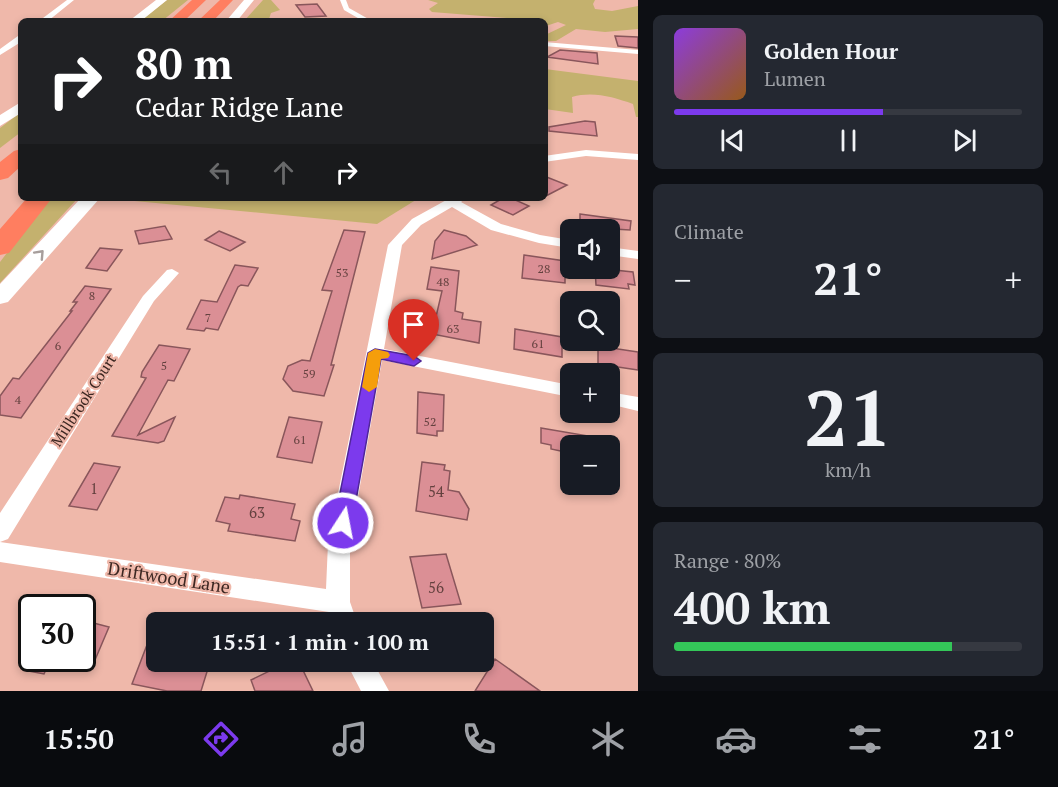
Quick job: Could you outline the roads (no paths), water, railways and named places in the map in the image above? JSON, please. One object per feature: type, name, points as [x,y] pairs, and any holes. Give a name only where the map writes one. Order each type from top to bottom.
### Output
[{"type":"highway","points":[[179,18],[200,0]]},
{"type":"highway","points":[[209,18],[227,0]]},
{"type":"highway","points":[[0,157],[18,144]]},
{"type":"highway","points":[[0,173],[18,158]]},
{"type":"highway","points":[[0,217],[18,200]]},
{"type":"highway","points":[[0,247],[37,201]]},
{"type":"main road","points":[[138,18],[162,0]]},
{"type":"main road","points":[[234,18],[249,0]]},
{"type":"main road","points":[[0,122],[18,108]]},
{"type":"main road","points":[[0,297],[88,201]]},
{"type":"street","points":[[47,18],[71,0]]},
{"type":"street","points":[[343,0],[346,9],[362,18]]},
{"type":"street","points":[[0,53],[18,40]]},
{"type":"street","points":[[548,44],[638,52]]},
{"type":"street","points":[[548,158],[586,153],[638,157]]},
{"type":"street","points":[[341,612],[339,543],[395,245],[406,229],[424,215],[454,201]]},
{"type":"street","points":[[457,201],[496,227],[560,242]]},
{"type":"street","points":[[620,252],[638,255]]},
{"type":"street","name":"Millbrook Court","points":[[0,532],[148,299],[172,273]]},
{"type":"street","points":[[375,353],[560,389]]},
{"type":"street","points":[[620,400],[638,404]]},
{"type":"street","name":"Driftwood Lane","points":[[0,552],[341,612]]},
{"type":"street","points":[[365,672],[376,691]]}]
